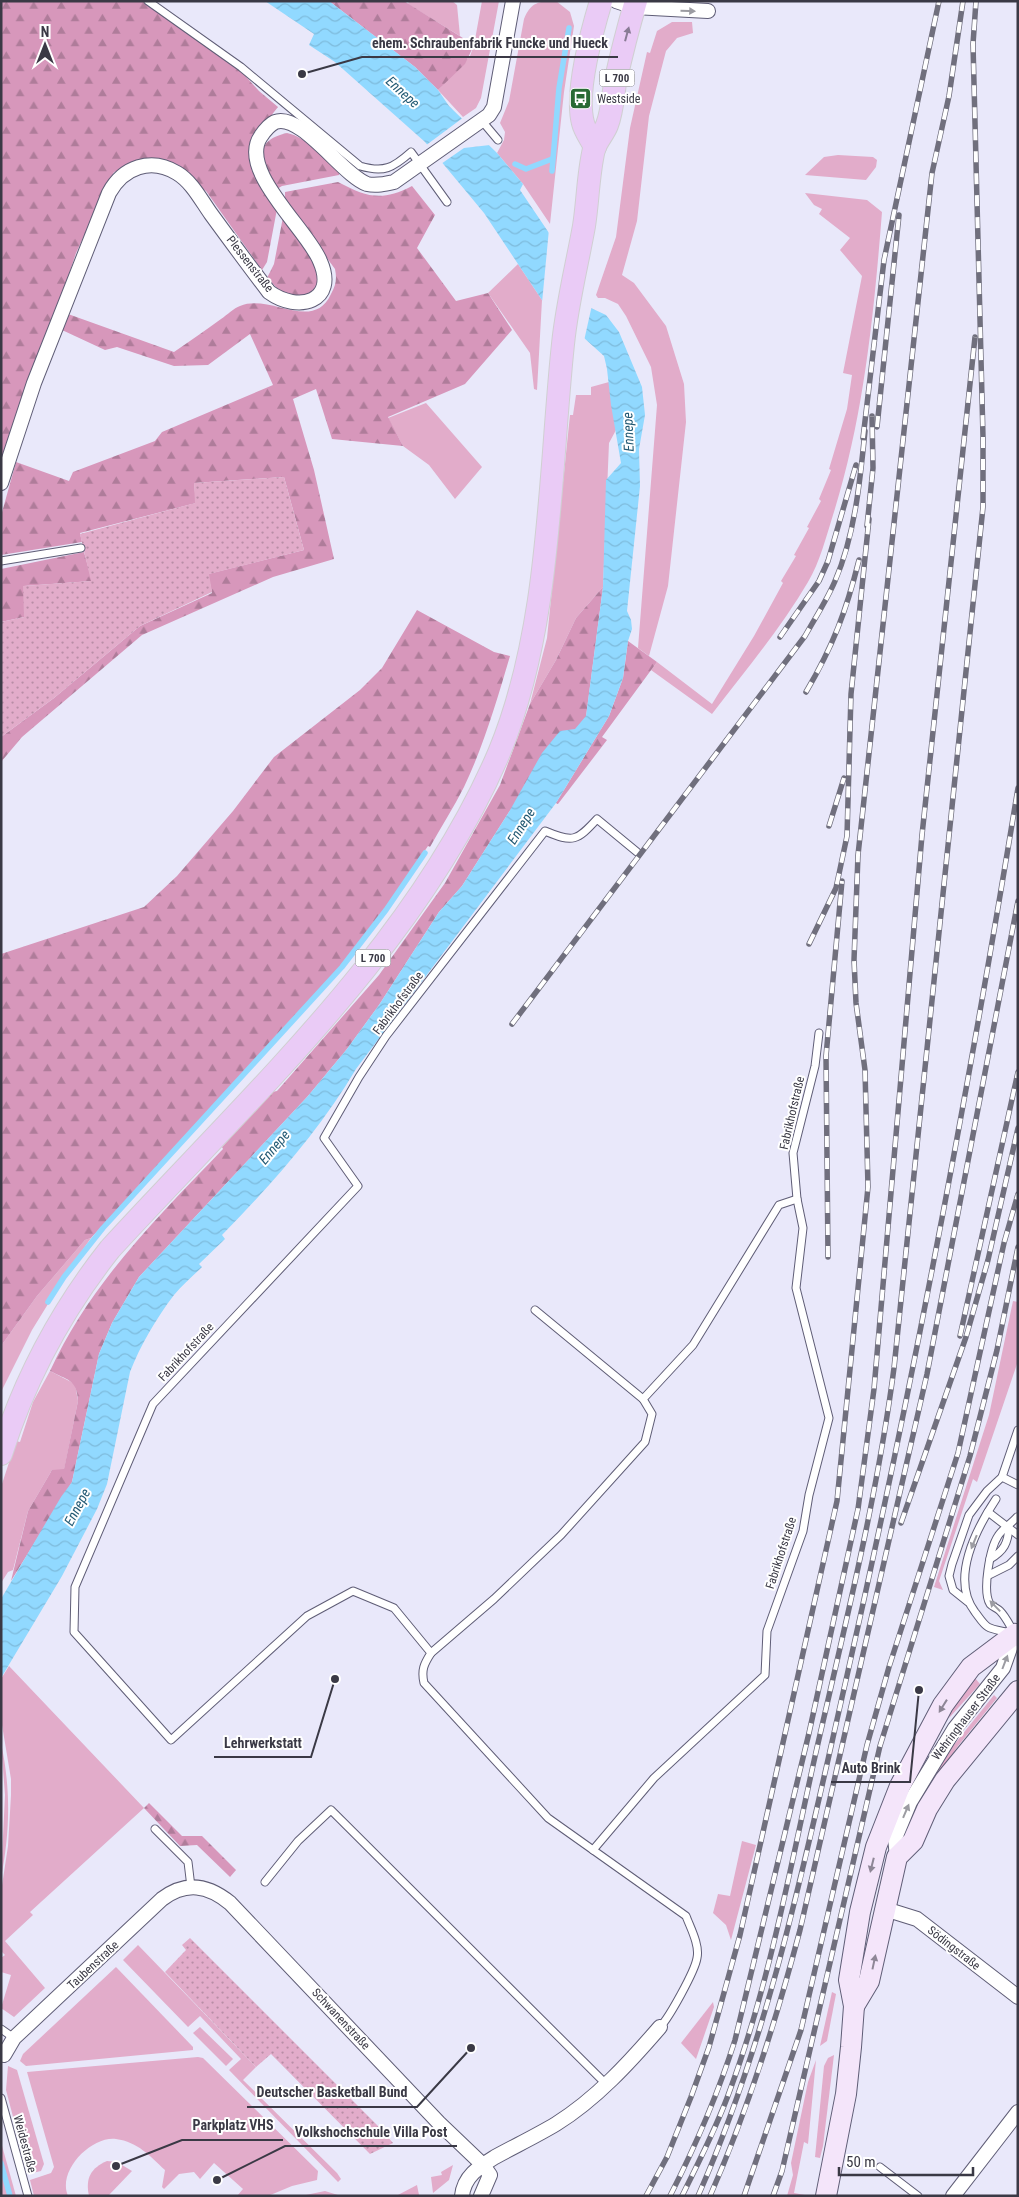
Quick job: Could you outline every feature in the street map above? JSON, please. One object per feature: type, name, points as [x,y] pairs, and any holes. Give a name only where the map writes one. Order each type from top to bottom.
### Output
[{"type":"main road","name":"L 700","points":[[595,147],[582,123],[581,99],[593,29],[601,1]]},
{"type":"main road","name":"L 700","points":[[1,1454],[15,1412],[41,1354],[89,1276],[116,1242],[334,1007],[393,932],[423,889],[476,802],[500,750],[526,666],[533,635],[542,569],[563,341],[584,227],[595,147],[607,126],[629,3]]},
{"type":"main road","name":"Wehringhauser Straße","points":[[826,2196],[846,2094],[854,2006],[849,1980],[860,1912],[876,1847],[900,1786],[943,1705],[971,1667],[1017,1631]]},
{"type":"main road","name":"Wehringhauser Straße","points":[[854,2006],[869,1981],[897,1857],[913,1841],[928,1809],[945,1780],[1018,1691]]},
{"type":"street","name":"Plessenstraße","points":[[1,483],[34,383],[114,184],[128,171],[147,165],[168,168],[178,174],[195,191],[269,292],[280,299],[304,304],[319,295],[324,282],[323,270],[314,249],[263,179],[256,152],[259,139],[267,128],[276,122],[288,122],[326,150],[352,176],[368,184],[380,185],[394,182],[489,115],[494,107],[513,1]]},
{"type":"street","points":[[629,3],[708,11]]},
{"type":"street","name":"Wehringhauser Straße","points":[[897,1857],[894,1838],[910,1802],[956,1728],[1003,1668],[1017,1631]]},
{"type":"street","name":"Taubenstraße","points":[[3,2059],[14,2038],[162,1899],[178,1890],[191,1887]]},
{"type":"street","name":"Schwanenstraße","points":[[191,1887],[209,1889],[230,1903],[438,2123],[483,2165]]},
{"type":"street","name":"Södingstraße","points":[[885,1909],[917,1919],[1018,1997]]},
{"type":"street","points":[[462,2196],[466,2180],[483,2165],[557,2123],[606,2084],[660,2027]]},
{"type":"street","points":[[953,2196],[1018,2112]]},
{"type":"street","points":[[481,2196],[490,2175],[483,2165]]},
{"type":"lane","points":[[148,1],[241,67],[360,166],[371,169],[388,169],[397,165],[411,152],[448,202]]},
{"type":"lane","points":[[477,123],[498,140]]},
{"type":"lane","points":[[1,562],[80,548]]},
{"type":"lane","name":"Fabrikhofstraße","points":[[431,1654],[394,1608],[353,1591],[307,1616],[171,1740],[74,1632],[75,1587],[153,1404],[358,1186],[324,1138],[359,1077],[386,1036],[545,831],[565,839],[583,835],[597,819],[637,852]]},
{"type":"lane","name":"Fabrikhofstraße","points":[[593,1850],[654,1778],[765,1675],[767,1631],[803,1531],[809,1496],[829,1418],[796,1288],[802,1228],[796,1200],[793,1153],[815,1066],[818,1033]]},
{"type":"lane","points":[[643,1399],[693,1345],[779,1205],[796,1200]]},
{"type":"lane","points":[[535,1310],[643,1399],[652,1414],[644,1442],[561,1535],[494,1599],[431,1654],[424,1664],[421,1674],[424,1683],[548,1818],[686,1916],[698,1957],[669,2018],[660,2027]]},
{"type":"lane","points":[[1017,1631],[988,1627],[968,1602],[953,1590],[949,1576],[969,1514],[987,1491],[1002,1477],[1018,1430]]},
{"type":"lane","points":[[1002,1477],[1018,1485]]},
{"type":"lane","points":[[968,1602],[965,1578],[968,1559],[988,1512],[996,1499]]},
{"type":"lane","points":[[988,1512],[1018,1535]]},
{"type":"lane","points":[[1017,1517],[1009,1527],[999,1534],[990,1548],[986,1594],[991,1604],[1000,1611],[1017,1631]]},
{"type":"lane","points":[[990,1560],[1002,1552],[1008,1539],[1009,1527]]},
{"type":"lane","points":[[989,1575],[1018,1556]]},
{"type":"lane","points":[[265,1882],[298,1841],[331,1810],[505,1986],[606,2084]]},
{"type":"lane","points":[[155,1829],[188,1862],[191,1887]]},
{"type":"lane","points":[[1,2029],[14,2038]]},
{"type":"lane","name":"Weidestraße","points":[[1,2098],[28,2196]]},
{"type":"lane","points":[[880,2167],[918,2196]]},
{"type":"shaded area","points":[[409,1],[452,1],[457,5],[460,36],[408,4]]},
{"type":"shaded area","points":[[482,1],[499,1],[481,98],[476,108],[463,117],[438,90],[470,56],[474,45]]},
{"type":"shaded area","points":[[545,1],[556,1],[570,12],[574,26],[564,92],[550,224],[523,184],[497,153],[504,140],[505,132],[500,123],[509,101],[524,19],[530,9],[536,4]]},
{"type":"shaded area","points":[[672,22],[692,22],[693,33],[677,38],[666,51],[649,116],[637,221],[622,275],[634,283],[666,326],[684,384],[686,422],[668,586],[649,656],[638,648],[657,405],[651,367],[626,316],[618,304],[605,298],[598,298],[596,295],[616,237],[630,128],[647,52],[650,53],[657,31]]},
{"type":"shaded area","points":[[838,155],[873,157],[877,160],[876,167],[866,180],[805,175],[824,157]]},
{"type":"shaded area","points":[[805,193],[867,200],[882,212],[871,326],[860,403],[844,478],[816,566],[774,633],[712,714],[651,670],[657,662],[712,704],[754,636],[783,583],[781,581],[796,556],[794,555],[809,528],[807,527],[821,501],[819,499],[831,470],[829,469],[847,409],[852,375],[843,373],[862,276],[840,250],[850,238],[819,214],[822,209],[814,205]]},
{"type":"shaded area","points":[[518,264],[542,300],[537,390],[534,389],[530,353],[488,293]]},
{"type":"shaded area","points":[[609,382],[616,430],[609,443],[603,587],[576,618],[556,660],[530,704],[547,638],[570,415],[573,415],[576,395],[591,395],[591,387]]},
{"type":"shaded area","points":[[426,403],[482,467],[455,499],[429,465],[403,446],[388,418]]},
{"type":"shaded area","points":[[284,477],[304,550],[209,574],[212,592],[140,626],[54,698],[1,737],[1,622],[24,617],[23,586],[91,581],[80,534],[195,503],[194,483]]},
{"type":"shaded area","points":[[91,1238],[46,1302],[48,1304],[32,1330],[1,1392],[1,1346],[37,1296],[85,1240]]},
{"type":"shaded area","points":[[1013,1301],[1018,1302],[1018,1361],[977,1482],[973,1479],[939,1581],[943,1590],[934,1587],[989,1415]]},
{"type":"shaded area","points":[[50,1371],[75,1384],[78,1401],[64,1470],[52,1470],[28,1511],[13,1570],[8,1572],[1,1583],[1,1487],[16,1441],[20,1442],[33,1402]]},
{"type":"shaded area","points":[[9,1666],[144,1808],[30,1912],[33,1915],[5,1941],[45,1988],[14,2017],[1,2008],[11,1975],[1,1972],[1,1958],[5,1955],[1,1951],[1,1892],[8,1846],[11,1779],[1,1719],[1,1679]]},
{"type":"shaded area","points":[[975,1678],[980,1684],[949,1718],[951,1711]]},
{"type":"shaded area","points":[[994,1695],[997,1698],[958,1746],[928,1789],[949,1751]]},
{"type":"shaded area","points":[[1,1743],[8,1794],[8,1827],[1,1878],[5,1795]]},
{"type":"shaded area","points":[[742,1841],[756,1845],[731,1940],[726,1925],[713,1913],[718,1894],[730,1896]]},
{"type":"shaded area","points":[[190,1938],[393,2143],[370,2154],[271,2054],[256,2067],[165,1972],[186,1950],[182,1945]]},
{"type":"shaded area","points":[[138,1945],[256,2067],[243,2080],[337,2173],[341,2179],[338,2182],[229,2070],[241,2059],[200,2016],[188,2027],[123,1960]]},
{"type":"shaded area","points":[[116,1967],[193,2047],[193,2050],[26,2066],[20,2061],[23,2054]]},
{"type":"shaded area","points":[[832,1992],[836,1994],[827,2041],[820,2046]]},
{"type":"shaded area","points":[[713,2002],[714,2007],[696,2059],[681,2043]]},
{"type":"shaded area","points":[[200,2027],[233,2059],[226,2066],[193,2033]]},
{"type":"shaded area","points":[[834,2055],[820,2158],[815,2157],[824,2066],[828,2058]]},
{"type":"shaded area","points":[[203,2058],[318,2171],[317,2180],[292,2186],[268,2196],[237,2196],[243,2189],[214,2163],[200,2179],[194,2172],[179,2174],[164,2189],[162,2187],[165,2170],[137,2146],[116,2139],[96,2143],[78,2157],[67,2176],[68,2196],[34,2196],[30,2180],[51,2173],[54,2167],[27,2072]]},
{"type":"shaded area","points":[[816,2060],[808,2144],[804,2142],[794,2193],[805,2195],[787,2196],[793,2175],[791,2163],[808,2082]]},
{"type":"shaded area","points":[[8,2066],[17,2070],[44,2164],[41,2171],[28,2174],[6,2090]]},
{"type":"shaded area","points":[[1,2142],[16,2196],[1,2196]]},
{"type":"shaded area","points":[[107,2161],[117,2162],[132,2171],[108,2196],[89,2196],[88,2184],[90,2174]]},
{"type":"shaded area","points":[[453,2165],[449,2180],[433,2193],[431,2177],[442,2175],[441,2172]]},
{"type":"shaded area","points":[[417,2185],[419,2195],[396,2196]]},
{"type":"shaded area","points":[[325,2191],[341,2196],[301,2196]]},
{"type":"green space","points":[[1,1],[144,1],[240,70],[259,91],[278,107],[257,136],[251,147],[250,157],[251,167],[277,209],[267,262],[262,270],[206,191],[161,160],[114,172],[76,253],[1,479]]},
{"type":"green space","points":[[329,1],[404,1],[474,45],[465,64],[438,90],[415,67]]},
{"type":"green space","points":[[287,133],[302,139],[315,149],[340,172],[339,175],[282,186],[277,189],[265,163],[264,148],[267,142]]},
{"type":"green space","points":[[338,182],[357,191],[374,196],[391,194],[412,186],[435,215],[417,248],[456,301],[488,293],[512,330],[465,384],[388,417],[403,446],[332,439],[316,389],[293,399],[314,470],[334,559],[273,577],[142,635],[22,737],[1,762],[1,737],[54,698],[140,626],[212,593],[208,574],[304,550],[284,477],[194,483],[196,503],[80,533],[82,542],[1,555],[1,516],[16,462],[69,481],[73,472],[155,441],[162,432],[273,385],[250,334],[208,365],[174,366],[117,347],[105,350],[62,330],[68,314],[174,352],[240,306],[252,303],[302,312],[313,310],[323,305],[331,294],[336,282],[335,269],[285,201],[285,192]]},
{"type":"green space","points":[[283,217],[309,250],[318,273],[316,286],[312,291],[301,296],[294,297],[281,292],[267,278],[274,264]]},
{"type":"green space","points":[[84,552],[92,581],[24,586],[24,617],[1,622],[1,569]]},
{"type":"green space","points":[[603,587],[586,717],[509,812],[462,886],[439,912],[379,1005],[347,1049],[308,1096],[139,1277],[112,1323],[99,1354],[72,1482],[11,1581],[28,1511],[52,1470],[64,1469],[78,1401],[77,1394],[76,1388],[70,1381],[50,1371],[66,1339],[85,1308],[127,1252],[223,1149],[222,1147],[272,1092],[277,1091],[379,975],[445,883],[500,785],[530,704],[556,660],[576,618]]},
{"type":"green space","points":[[417,610],[494,652],[510,656],[484,739],[456,802],[430,847],[428,846],[385,909],[341,966],[91,1238],[85,1240],[37,1296],[1,1346],[1,954],[144,907],[177,876],[233,811],[274,757],[360,690],[382,668]]},
{"type":"green space","points":[[628,641],[657,662],[602,737],[607,740],[558,804],[556,803],[609,716],[623,678]]},
{"type":"green space","points":[[149,1803],[182,1836],[202,1836],[236,1870],[230,1877],[197,1845],[180,1846],[144,1808]]},
{"type":"water","name":"Ennepe","points":[[265,1],[329,1],[415,67],[438,90],[449,106],[497,153],[523,184],[520,190],[549,233],[591,308],[606,315],[619,332],[642,387],[645,415],[639,449],[640,486],[627,611],[632,629],[628,641],[623,678],[609,716],[556,803],[356,1069],[311,1135],[277,1176],[222,1235],[225,1239],[199,1264],[202,1267],[177,1291],[155,1322],[130,1372],[107,1484],[97,1509],[62,1576],[1,1678],[1,1599],[61,1497],[72,1482],[99,1354],[112,1323],[139,1277],[308,1096],[347,1049],[379,1005],[439,912],[462,886],[509,812],[542,753],[560,731],[575,729],[586,716],[603,587],[606,480],[621,463],[604,356],[542,300],[484,213],[425,142],[335,62],[309,45],[314,34]]},
{"type":"pier","points":[[464,117],[490,145],[464,148],[441,164],[425,146]]},
{"type":"pier","points":[[549,229],[592,305],[584,341],[542,303]]},
{"type":"waterway","points":[[552,171],[559,88],[569,28]]},
{"type":"waterway","points":[[515,164],[526,169],[552,159]]},
{"type":"waterway","points":[[48,1302],[64,1277],[103,1228],[342,967],[386,910],[425,853]]},
{"type":"waterway","points":[[1,2163],[10,2196]]},
{"type":"railway","points":[[863,438],[884,260],[939,1]]},
{"type":"railway","points":[[646,2196],[667,2157],[691,2097],[709,2047],[740,1935],[837,1501],[868,1187],[865,1070],[856,1003],[854,960],[858,855],[932,173],[949,96],[963,1]]},
{"type":"railway","points":[[682,2196],[708,2144],[725,2104],[757,2007],[768,1965],[860,1561],[879,1465],[894,1368],[983,507],[983,437],[973,44],[976,1]]},
{"type":"railway","points":[[877,427],[899,215]]},
{"type":"railway","points":[[670,2196],[706,2119],[735,2040],[809,1733],[858,1509],[874,1389],[922,835],[975,337]]},
{"type":"railway","points":[[867,526],[873,468],[872,416]]},
{"type":"railway","points":[[512,1024],[805,636],[825,602],[842,563],[852,527],[859,488],[865,431]]},
{"type":"railway","points":[[780,637],[819,581],[828,561],[856,465]]},
{"type":"railway","points":[[809,944],[836,888],[847,836],[851,694],[869,519]]},
{"type":"railway","points":[[806,692],[838,628],[859,560]]},
{"type":"railway","points":[[829,826],[844,778]]},
{"type":"railway","points":[[698,2196],[724,2134],[746,2070],[766,2006],[801,1877],[871,1569],[917,1347],[960,1124],[1018,788]]},
{"type":"railway","points":[[828,1257],[826,1056],[842,881]]},
{"type":"railway","points":[[710,2196],[749,2098],[781,1998],[800,1930],[927,1374],[1018,901]]},
{"type":"railway","points":[[960,1336],[1018,1072]]},
{"type":"railway","points":[[901,1523],[966,1337],[988,1260],[1018,1128]]},
{"type":"railway","points":[[744,2196],[801,2030],[867,1745],[889,1667],[958,1453],[1004,1243],[1018,1194]]},
{"type":"railway","points":[[773,2196],[782,2171],[880,1746],[970,1456],[997,1350],[1018,1247]]},
{"type":"place","name":"ehem. Schraubenfabrik Funcke und Hueck","points":[[302,74]]},
{"type":"place","name":"Westside","points":[[581,99]]},
{"type":"place","name":"Lehrwerkstatt","points":[[335,1679]]},
{"type":"place","name":"Auto Brink","points":[[919,1690]]},
{"type":"place","name":"Deutscher Basketball Bund","points":[[471,2048]]},
{"type":"place","name":"Parkplatz VHS","points":[[116,2166]]},
{"type":"place","name":"Volkshochschule Villa Post","points":[[217,2180]]}]
